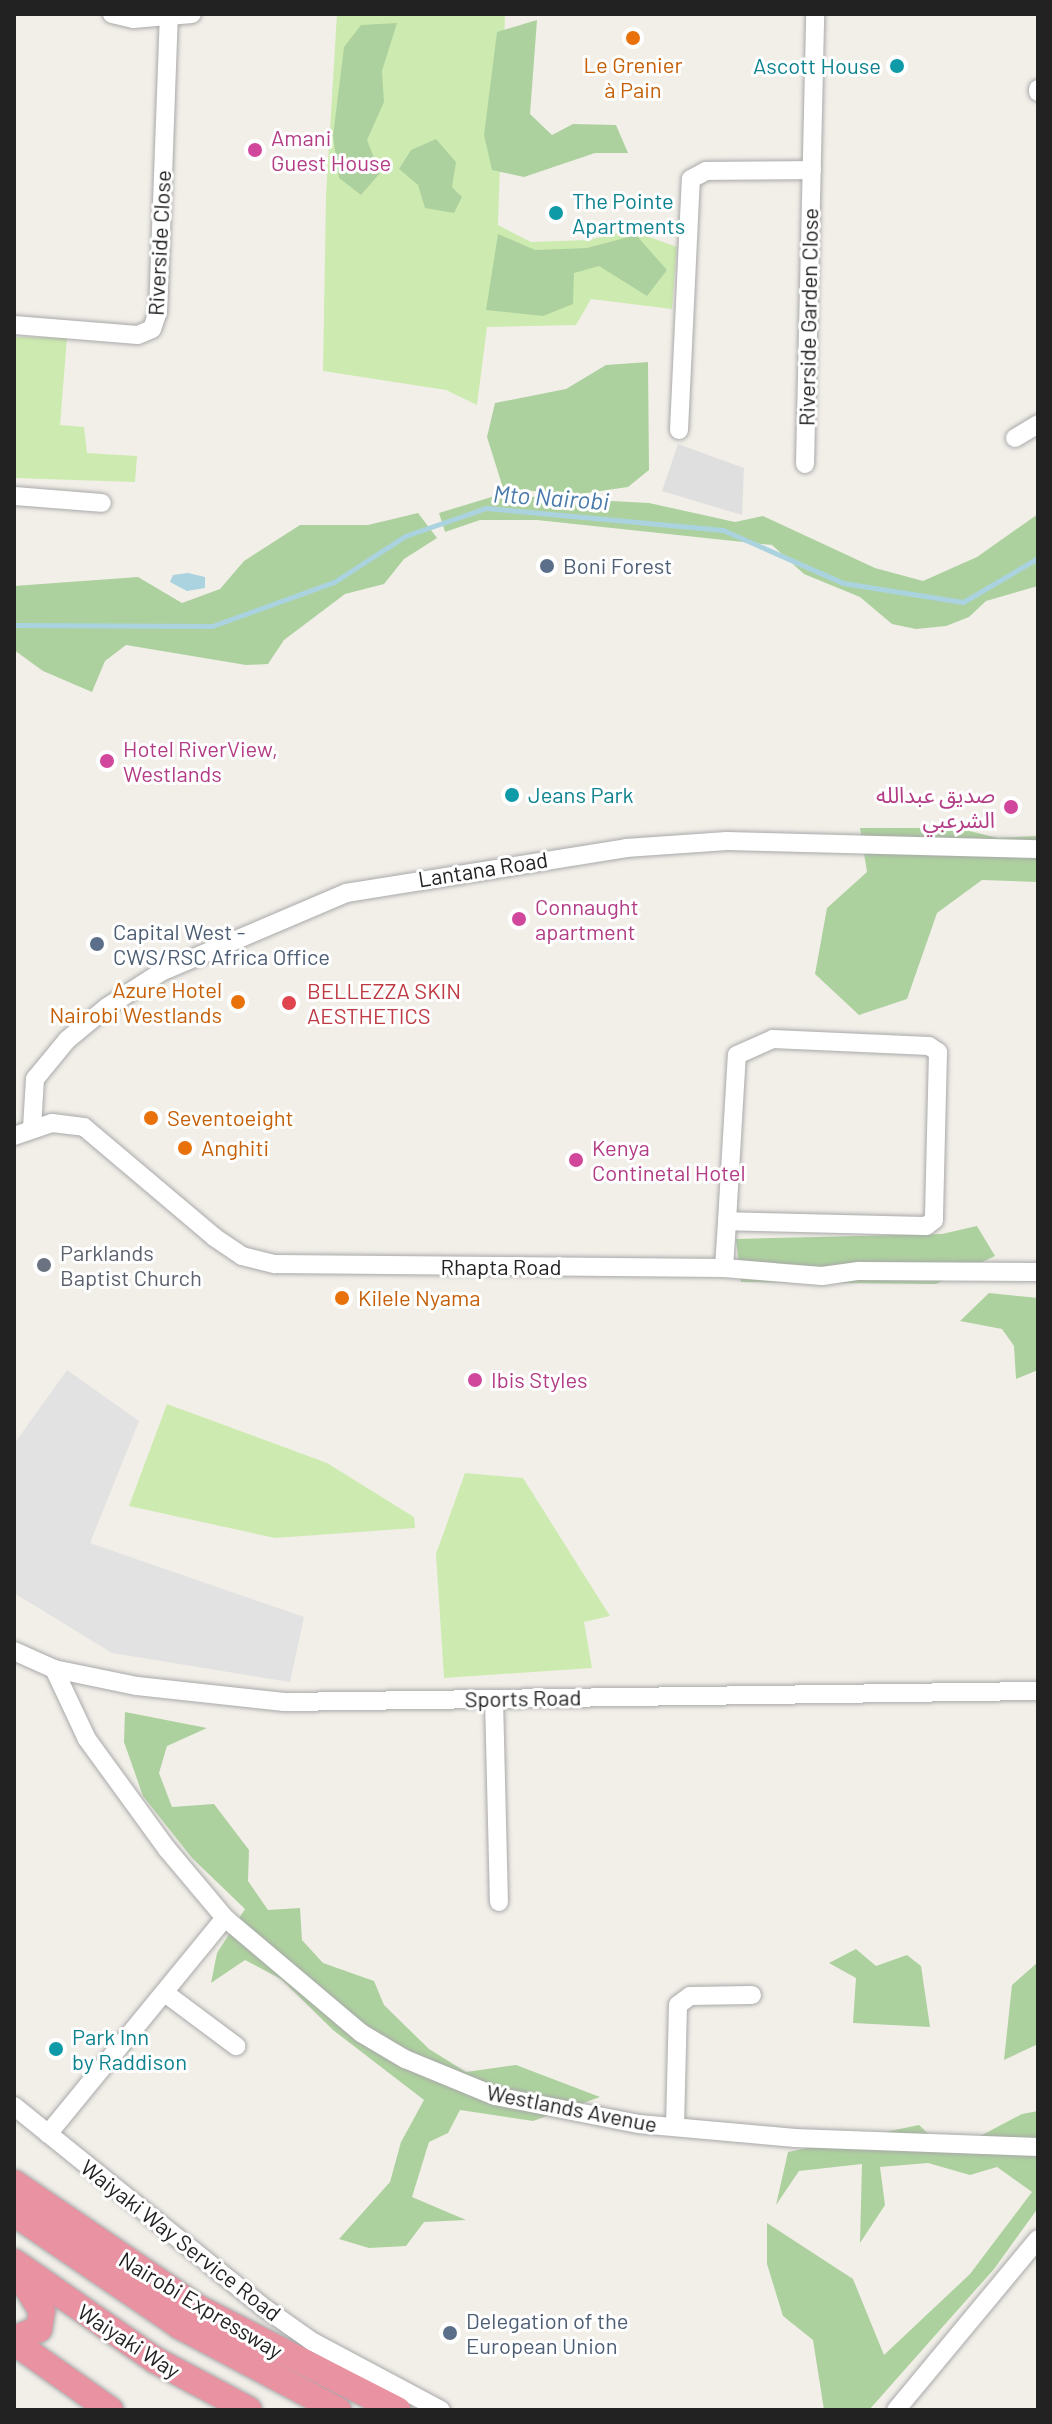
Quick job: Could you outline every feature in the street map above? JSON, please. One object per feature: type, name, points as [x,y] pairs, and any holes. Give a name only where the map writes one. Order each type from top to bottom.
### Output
[{"type":"highway","name":"Nairobi Expressway","points":[[14,2183],[198,2308],[397,2410]]},
{"type":"highway","name":"Nairobi Expressway","points":[[14,2213],[180,2326],[338,2410]]},
{"type":"highway","name":"Waiyaki Way","points":[[14,2262],[155,2360],[249,2410]]},
{"type":"highway","points":[[14,2270],[42,2311],[39,2329],[14,2341],[110,2410]]},
{"type":"street","points":[[112,14],[192,14]]},
{"type":"street","name":"Riverside Garden Close","points":[[805,464],[815,14]]},
{"type":"street","name":"Riverside Close","points":[[14,325],[138,335],[152,329],[158,312],[169,16]]},
{"type":"street","points":[[679,430],[691,179],[706,171],[812,170]]},
{"type":"street","points":[[1015,438],[1038,424]]},
{"type":"street","points":[[14,496],[102,503]]},
{"type":"street","name":"Lantana Road","points":[[32,1128],[35,1079],[67,1040],[107,1007],[161,972],[346,893],[611,850],[727,841],[1038,849]]},
{"type":"street","points":[[724,1268],[737,1055],[773,1039],[929,1046],[938,1052],[934,1220],[926,1226],[727,1221]]},
{"type":"street","name":"Rhapta Road","points":[[14,1136],[52,1123],[84,1127],[214,1237],[242,1256],[275,1264],[724,1268],[822,1276],[859,1271],[1038,1272]]},
{"type":"street","name":"Sports Road","points":[[14,1651],[54,1669],[137,1686],[284,1702],[1038,1691]]},
{"type":"street","name":"Westlands Avenue","points":[[54,1669],[87,1739],[167,1849],[225,1918],[361,2033],[441,2076],[495,2096],[675,2127],[795,2138],[1038,2147]]},
{"type":"street","points":[[494,1699],[499,1902]]},
{"type":"street","points":[[48,2134],[225,1918]]},
{"type":"street","points":[[165,1993],[236,2046]]},
{"type":"street","points":[[675,2127],[678,2005],[690,1996],[752,1995]]},
{"type":"street","name":"Waiyaki Way Service Road","points":[[14,2106],[266,2309],[313,2342],[441,2410]]},
{"type":"street","points":[[896,2410],[1038,2239]]},
{"type":"shaded area","points":[[678,444],[744,468],[742,515],[662,491]]},
{"type":"shaded area","points":[[67,1370],[139,1421],[90,1543],[304,1617],[290,1682],[112,1653],[14,1593],[14,1444]]},
{"type":"green space","points":[[337,14],[505,14],[498,225],[531,242],[588,240],[630,230],[677,247],[672,309],[591,299],[576,325],[487,327],[477,405],[446,390],[323,371],[326,195]]},
{"type":"green space","points":[[537,20],[530,114],[552,135],[573,124],[616,125],[628,153],[595,153],[524,177],[492,170],[484,135],[497,32]]},
{"type":"green space","points":[[397,23],[382,71],[384,102],[367,140],[380,173],[361,195],[339,178],[333,136],[344,47],[361,25]]},
{"type":"green space","points":[[436,139],[456,162],[452,187],[462,197],[454,213],[425,208],[418,185],[399,169],[411,150]]},
{"type":"green space","points":[[498,234],[535,250],[587,248],[636,235],[667,270],[647,296],[599,266],[574,273],[573,304],[543,316],[486,310]]},
{"type":"green space","points":[[14,337],[67,338],[60,425],[84,427],[87,453],[137,456],[135,482],[14,478]]},
{"type":"green space","points":[[648,362],[649,470],[628,487],[573,495],[503,488],[487,437],[495,403],[566,389],[606,365]]},
{"type":"green space","points":[[498,495],[649,503],[735,522],[763,516],[875,568],[923,581],[977,557],[1038,514],[1038,586],[986,601],[969,617],[946,626],[916,629],[892,624],[860,597],[804,574],[772,545],[537,520],[480,520],[445,532],[439,513]]},
{"type":"green space","points":[[418,513],[437,538],[404,559],[384,584],[345,594],[284,640],[268,664],[246,665],[126,645],[105,661],[92,692],[43,671],[14,650],[14,586],[138,577],[182,603],[220,589],[244,561],[300,525],[368,525]]},
{"type":"green space","points":[[860,828],[957,828],[998,838],[1038,836],[1038,882],[982,880],[937,913],[907,999],[859,1015],[815,974],[827,908],[867,872]]},
{"type":"green space","points":[[977,1226],[995,1256],[936,1284],[741,1282],[736,1239],[942,1234]]},
{"type":"green space","points":[[989,1293],[1038,1298],[1038,1370],[1016,1379],[1014,1346],[1002,1329],[960,1321]]},
{"type":"green space","points":[[167,1404],[327,1463],[414,1517],[415,1528],[275,1538],[129,1506]]},
{"type":"green space","points":[[465,1473],[523,1478],[610,1616],[584,1622],[592,1668],[444,1678],[436,1554]]},
{"type":"green space","points":[[125,1712],[207,1728],[167,1746],[159,1773],[172,1807],[214,1804],[249,1850],[248,1881],[268,1910],[300,1908],[302,1940],[323,1963],[374,1981],[384,2005],[429,2049],[466,2072],[516,2065],[600,2097],[533,2121],[460,2110],[448,2133],[429,2142],[412,2197],[466,2220],[424,2222],[406,2246],[369,2248],[339,2239],[390,2182],[401,2142],[424,2100],[333,2030],[281,1979],[245,1960],[211,1983],[217,1953],[245,1909],[192,1858],[143,1796],[124,1742]]},
{"type":"green space","points":[[856,1949],[876,1966],[907,1955],[921,1966],[930,2027],[853,2023],[856,1978],[829,1963]]},
{"type":"green space","points":[[1038,1962],[1038,2044],[1004,2060],[1012,1985]]},
{"type":"green space","points":[[1038,2111],[1038,2208],[994,2269],[869,2410],[824,2410],[813,2340],[783,2316],[767,2264],[767,2223],[853,2279],[884,2355],[970,2274],[1032,2192],[997,2167],[970,2175],[928,2163],[880,2167],[885,2205],[860,2243],[862,2164],[799,2171],[776,2205],[788,2152],[919,2125],[948,2153],[1022,2114]]},
{"type":"water","points":[[188,573],[205,577],[205,588],[187,591],[170,582],[173,575]]},
{"type":"waterway","name":"Mto Nairobi","points":[[14,625],[212,626],[334,582],[405,536],[486,508],[723,530],[843,583],[963,602],[1038,558]]},
{"type":"place","name":"Le Grenier à Pain","points":[[633,38]]},
{"type":"place","name":"Ascott House","points":[[897,66]]},
{"type":"place","name":"Amani Guest House","points":[[255,150]]},
{"type":"place","name":"The Pointe Apartments","points":[[556,213]]},
{"type":"place","name":"Boni Forest","points":[[547,566]]},
{"type":"place","name":"Hotel RiverView, Westlands","points":[[107,761]]},
{"type":"place","name":"Jeans Park","points":[[512,795]]},
{"type":"place","name":"صديق عبدالله الشرعبي","points":[[1011,807]]},
{"type":"place","name":"Connaught apartment","points":[[519,919]]},
{"type":"place","name":"Capital West - CWS/RSC Africa Office","points":[[97,944]]},
{"type":"place","name":"Azure Hotel Nairobi Westlands","points":[[238,1002]]},
{"type":"place","name":"BELLEZZA SKIN AESTHETICS","points":[[289,1003]]},
{"type":"place","name":"Seventoeight","points":[[151,1118]]},
{"type":"place","name":"Anghiti","points":[[185,1148]]},
{"type":"place","name":"Kenya Continetal Hotel","points":[[576,1160]]},
{"type":"place","name":"Parklands Baptist Church","points":[[44,1265]]},
{"type":"place","name":"Kilele Nyama","points":[[342,1298]]},
{"type":"place","name":"Ibis Styles","points":[[475,1380]]},
{"type":"place","name":"Park Inn by Raddison","points":[[56,2049]]},
{"type":"place","name":"Delegation of the European Union","points":[[450,2333]]}]
